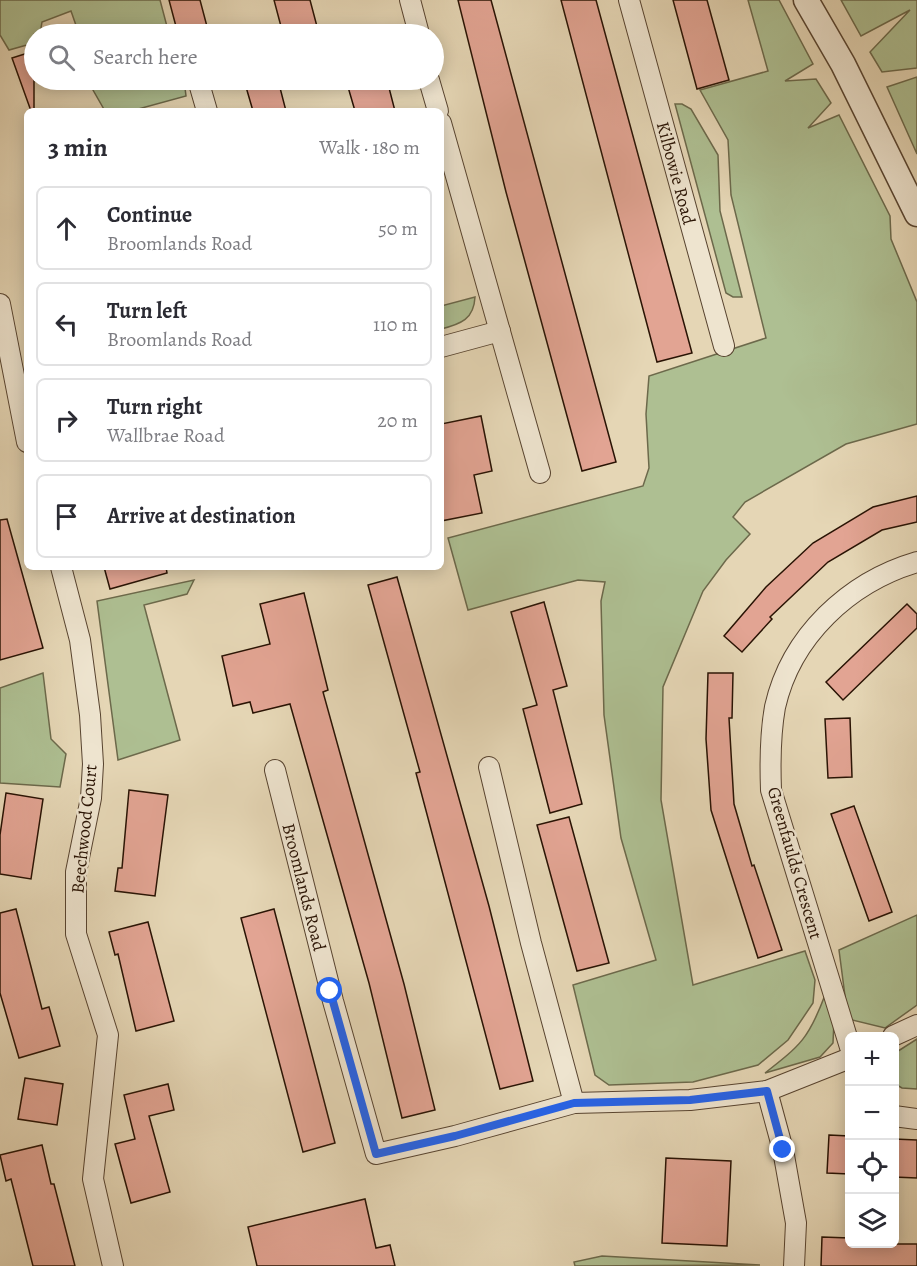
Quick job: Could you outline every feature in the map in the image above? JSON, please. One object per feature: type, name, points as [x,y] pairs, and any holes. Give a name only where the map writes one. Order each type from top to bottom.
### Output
[{"type":"street","points":[[410,0],[416,24]]},
{"type":"street","name":"Kilbowie Road","points":[[629,0],[724,346]]},
{"type":"street","points":[[806,0],[843,64],[917,214]]},
{"type":"street","points":[[201,90],[206,108]]},
{"type":"street","points":[[432,90],[437,108]]},
{"type":"street","points":[[444,134],[540,473]]},
{"type":"street","points":[[0,304],[24,427]]},
{"type":"street","points":[[444,346],[500,331]]},
{"type":"street","name":"Greenfaulds Crescent","points":[[845,1034],[771,790],[770,752],[776,706],[789,669],[815,626],[851,592],[897,568],[917,562]]},
{"type":"street","name":"Beechwood Court","points":[[62,570],[80,640],[90,715],[91,798],[76,872],[76,934],[108,1035],[93,1179],[113,1266]]},
{"type":"street","points":[[489,767],[531,943],[574,1103]]},
{"type":"street","name":"Broomlands Road","points":[[275,770],[333,1000],[376,1154],[455,1136],[574,1103],[690,1100],[767,1091],[845,1060]]},
{"type":"street","points":[[899,1033],[917,1025]]},
{"type":"street","points":[[767,1091],[783,1150],[796,1223],[794,1266]]},
{"type":"street","points":[[899,1117],[917,1119]]},
{"type":"green space","points":[[0,0],[160,0],[166,24],[76,24],[71,11],[42,24],[24,24],[24,46],[9,50],[0,35]]},
{"type":"green space","points":[[748,0],[779,0],[813,64],[785,81],[816,79],[831,103],[808,128],[839,115],[890,216],[891,239],[917,302],[917,424],[846,444],[745,502],[733,517],[750,534],[726,560],[703,591],[663,687],[661,800],[693,985],[805,951],[815,980],[813,1003],[788,1040],[758,1065],[693,1082],[609,1085],[595,1075],[573,985],[656,960],[621,838],[604,715],[601,601],[605,582],[578,580],[468,610],[448,538],[643,486],[649,468],[646,414],[649,376],[766,338],[731,195],[728,140],[700,90],[768,71]]},
{"type":"green space","points":[[841,0],[917,0],[917,68],[882,72],[870,52],[910,10],[861,36]]},
{"type":"green space","points":[[917,77],[917,154],[887,87]]},
{"type":"green space","points":[[93,90],[185,90],[186,96],[142,108],[103,108]]},
{"type":"green space","points":[[675,104],[682,104],[691,109],[718,155],[720,211],[742,297],[733,297],[726,293]]},
{"type":"green space","points":[[475,297],[469,315],[455,325],[444,328],[444,305]]},
{"type":"green space","points":[[194,580],[187,594],[144,605],[180,740],[118,760],[97,601]]},
{"type":"green space","points":[[43,673],[51,739],[66,754],[60,787],[0,783],[0,688]]},
{"type":"green space","points":[[917,915],[917,1005],[885,1028],[848,1019],[839,950]]},
{"type":"green space","points":[[825,995],[834,1020],[833,1043],[820,1057],[765,1073],[802,1040],[814,1021]]},
{"type":"green space","points":[[917,1039],[917,1089],[899,1086],[899,1050]]},
{"type":"green space","points":[[602,1256],[760,1265],[575,1266],[574,1262]]},
{"type":"building","points":[[169,0],[200,0],[206,24],[175,24]]},
{"type":"building","points":[[274,0],[310,0],[316,24],[280,24]]},
{"type":"building","points":[[458,0],[491,0],[616,462],[582,471],[506,192]]},
{"type":"building","points":[[561,0],[596,0],[692,353],[657,362]]},
{"type":"building","points":[[673,0],[707,0],[729,80],[697,89]]},
{"type":"building","points":[[24,54],[24,90],[34,90],[34,108],[30,108],[12,58]]},
{"type":"building","points":[[247,90],[281,90],[285,108],[252,108]]},
{"type":"building","points":[[349,90],[390,90],[394,108],[354,108]]},
{"type":"building","points":[[481,416],[492,471],[474,475],[482,513],[444,520],[444,423]]},
{"type":"building","points":[[917,496],[917,522],[882,530],[828,562],[770,617],[772,619],[742,652],[724,636],[766,587],[813,543],[873,507]]},
{"type":"building","points":[[7,519],[43,648],[0,660],[0,520]]},
{"type":"building","points":[[105,570],[166,570],[167,573],[110,589]]},
{"type":"building","points":[[397,577],[489,906],[533,1081],[500,1089],[416,773],[420,772],[368,585]]},
{"type":"building","points":[[304,593],[328,690],[323,692],[404,984],[435,1110],[402,1118],[369,983],[290,704],[253,713],[250,702],[233,706],[222,656],[270,644],[260,604]]},
{"type":"building","points":[[544,602],[567,686],[553,690],[582,804],[550,813],[523,709],[537,705],[511,612]]},
{"type":"building","points":[[907,604],[917,614],[917,628],[843,700],[826,682]]},
{"type":"building","points":[[708,673],[733,673],[732,718],[729,718],[734,804],[752,866],[754,865],[782,950],[758,958],[711,810],[706,739]]},
{"type":"building","points":[[850,718],[852,777],[828,778],[825,719]]},
{"type":"building","points":[[129,790],[168,795],[155,896],[115,891],[118,868],[122,868]]},
{"type":"building","points":[[6,793],[43,799],[31,879],[0,874],[0,835]]},
{"type":"building","points":[[854,806],[892,912],[869,921],[831,814]]},
{"type":"building","points":[[569,817],[609,963],[577,971],[537,825]]},
{"type":"building","points":[[16,909],[42,1009],[49,1007],[60,1046],[19,1058],[0,993],[0,913]]},
{"type":"building","points":[[274,909],[335,1143],[303,1152],[241,918]]},
{"type":"building","points":[[148,922],[174,1021],[136,1031],[118,954],[115,955],[109,932]]},
{"type":"building","points":[[25,1078],[63,1084],[57,1125],[18,1119]]},
{"type":"building","points":[[168,1084],[174,1110],[149,1116],[170,1192],[131,1203],[115,1144],[135,1139],[124,1095]]},
{"type":"building","points":[[829,1135],[845,1136],[845,1174],[827,1173]]},
{"type":"building","points":[[899,1139],[917,1140],[917,1178],[899,1177]]},
{"type":"building","points":[[42,1145],[75,1266],[33,1266],[11,1179],[6,1181],[0,1155]]},
{"type":"building","points":[[666,1158],[731,1161],[727,1246],[662,1243]]},
{"type":"building","points":[[365,1199],[376,1248],[390,1245],[395,1266],[257,1266],[248,1227]]},
{"type":"building","points":[[822,1237],[845,1238],[845,1248],[899,1248],[899,1244],[917,1244],[917,1266],[821,1266]]},
{"type":"route","points":[[330,991],[376,1154],[455,1136],[484,1126],[574,1103],[690,1100],[767,1091],[783,1150]]}]
